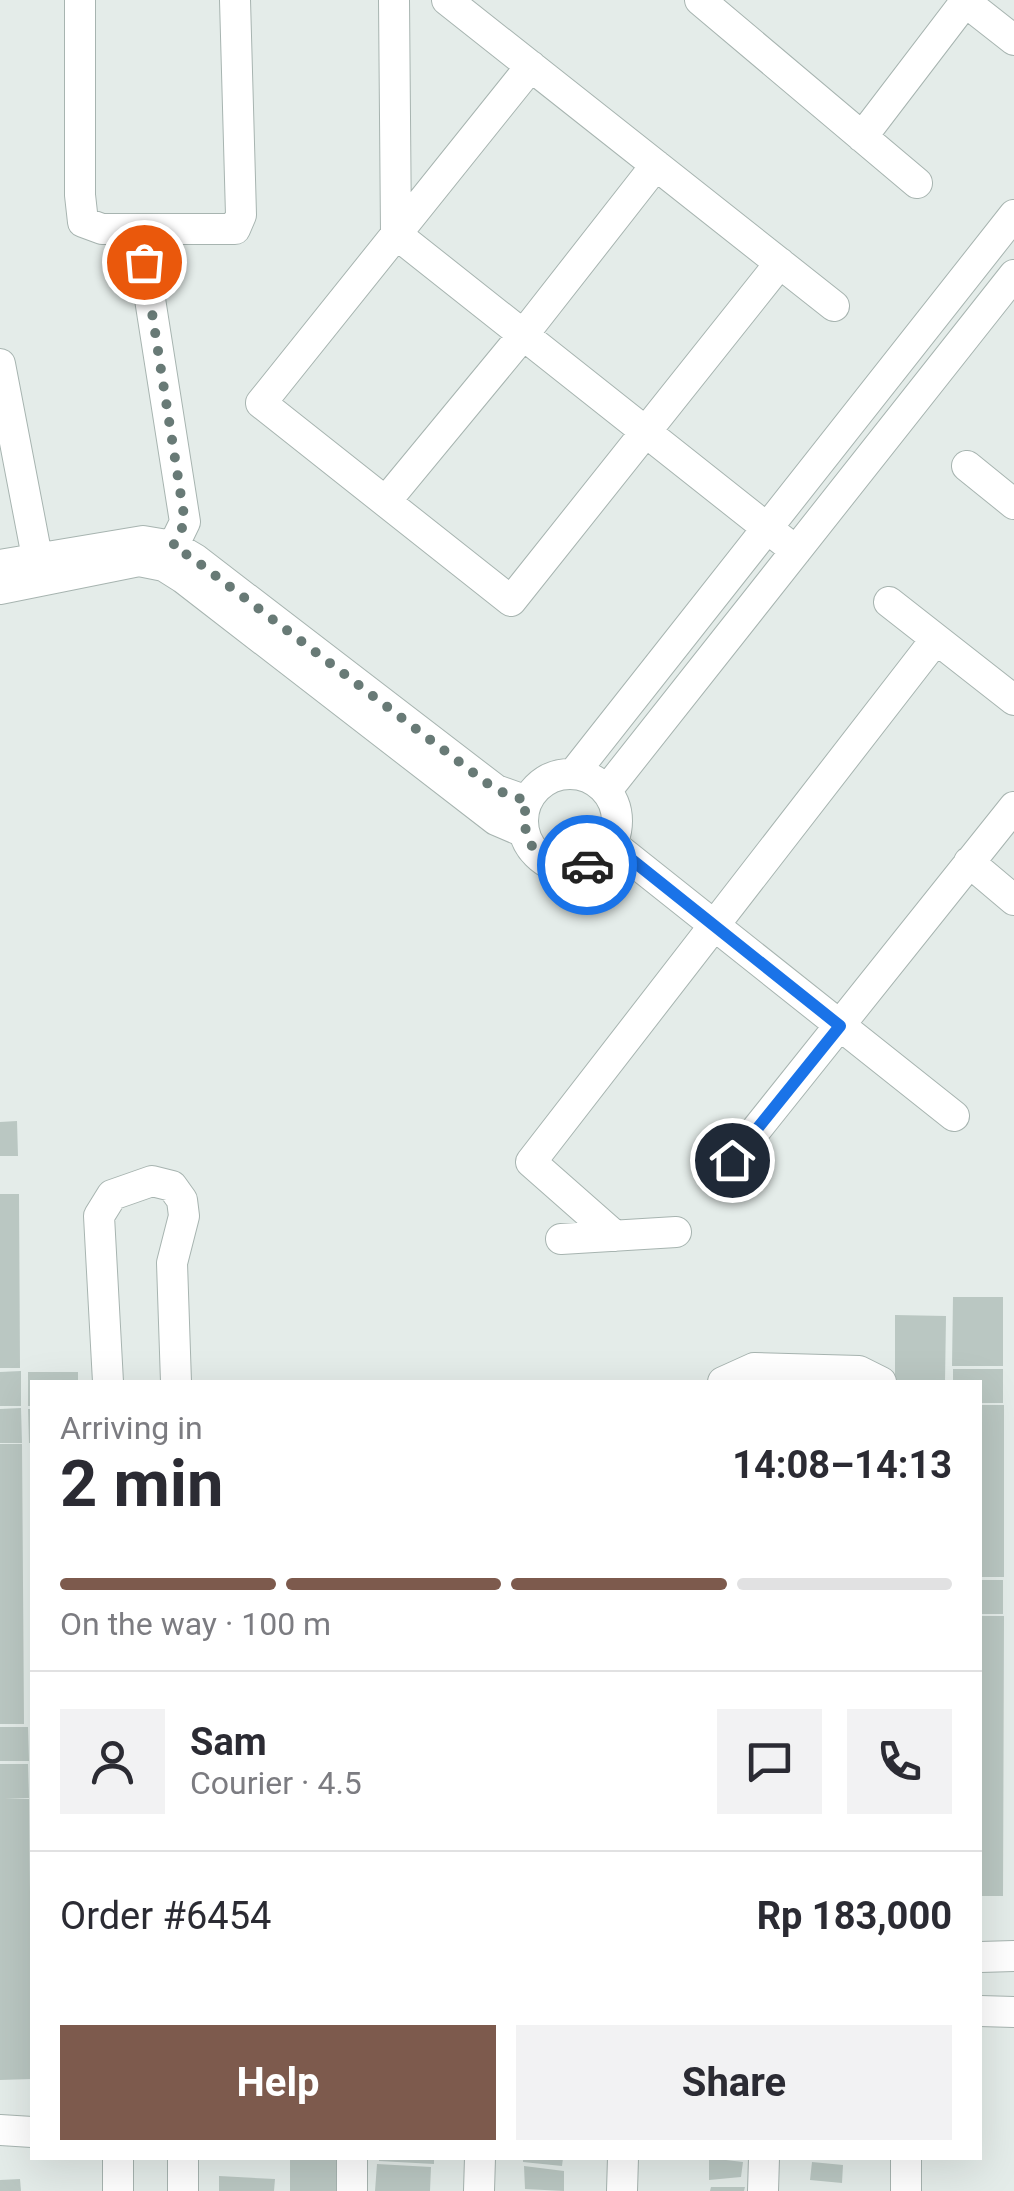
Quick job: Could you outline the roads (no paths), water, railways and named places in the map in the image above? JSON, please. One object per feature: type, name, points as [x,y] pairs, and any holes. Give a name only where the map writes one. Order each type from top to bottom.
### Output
[{"type":"street","points":[[80,0],[80,195],[83,222],[102,230],[235,228],[241,215],[236,0]]},
{"type":"street","points":[[394,0],[396,234]]},
{"type":"street","points":[[447,0],[834,306]]},
{"type":"street","points":[[700,0],[917,183]]},
{"type":"street","points":[[862,137],[964,1],[1014,40]]},
{"type":"street","points":[[530,66],[262,403],[511,602],[780,263]]},
{"type":"street","points":[[386,501],[524,335],[656,165]]},
{"type":"street","points":[[574,773],[1014,215]]},
{"type":"street","points":[[139,229],[185,522],[168,556]]},
{"type":"street","points":[[396,234],[796,551]]},
{"type":"street","points":[[607,790],[1014,275]]},
{"type":"street","points":[[0,364],[40,570]]},
{"type":"street","points":[[967,466],[1014,504]]},
{"type":"street","points":[[168,556],[184,578],[496,820],[524,832]]},
{"type":"street","points":[[0,565],[40,570],[168,556],[195,560],[496,790],[527,801]]},
{"type":"street","points":[[0,588],[40,570]]},
{"type":"street","points":[[889,602],[1014,700]]},
{"type":"street","points":[[616,1236],[531,1162],[936,639]]},
{"type":"street","points":[[574,773],[592,778],[607,790],[616,807],[618,826],[612,844],[600,859],[583,867],[564,868],[546,862],[532,849],[524,832],[523,816],[538,785],[555,776],[574,773]]},
{"type":"street","points":[[732,1160],[1014,807]]},
{"type":"street","points":[[612,844],[954,1116]]},
{"type":"street","points":[[970,862],[1014,900]]},
{"type":"street","points":[[108,1380],[99,1216],[112,1195],[152,1181],[172,1186],[182,1200],[184,1216],[172,1263],[176,1380]]},
{"type":"street","points":[[561,1240],[676,1232]]},
{"type":"street","points":[[727,1380],[754,1368],[859,1371],[877,1380]]},
{"type":"street","points":[[982,1957],[1014,1956]]},
{"type":"street","points":[[982,2011],[1014,2012]]},
{"type":"street","points":[[0,2130],[30,2132]]},
{"type":"street","points":[[118,2160],[118,2191]]},
{"type":"street","points":[[183,2191],[184,2160]]},
{"type":"street","points":[[352,2160],[352,2191]]},
{"type":"street","points":[[479,2191],[480,2160]]},
{"type":"street","points":[[622,2191],[623,2160]]},
{"type":"street","points":[[764,2160],[764,2191]]},
{"type":"street","points":[[906,2160],[906,2191]]}]
